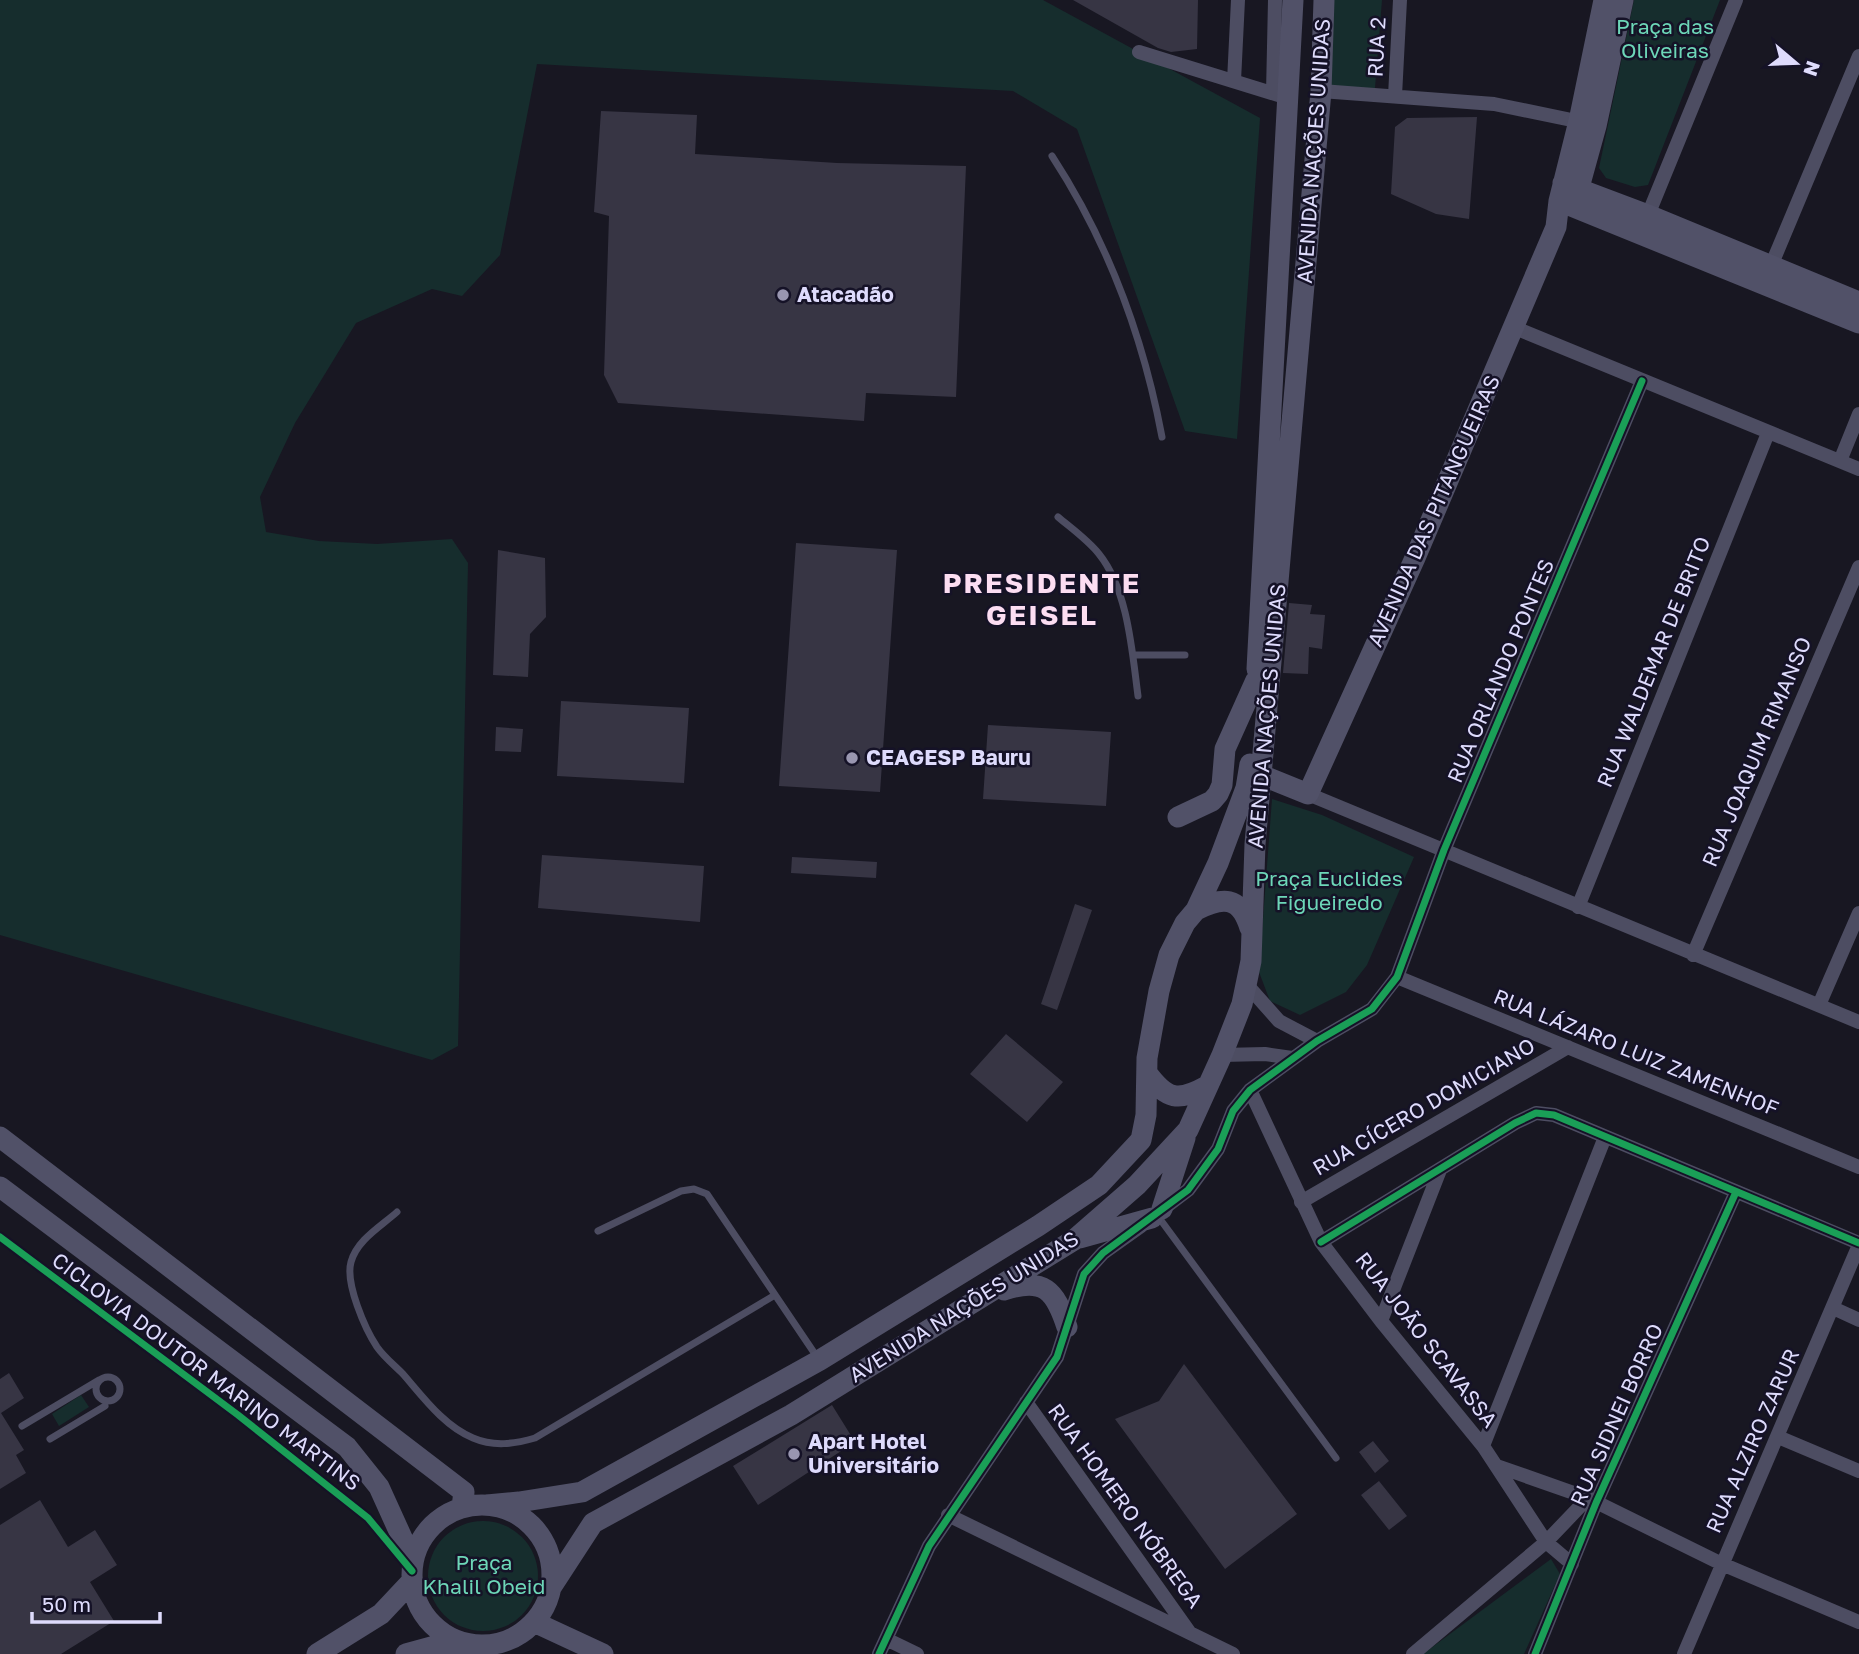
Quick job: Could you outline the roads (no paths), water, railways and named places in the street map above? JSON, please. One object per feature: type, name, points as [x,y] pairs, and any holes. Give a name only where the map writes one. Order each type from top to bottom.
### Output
[{"type":"main road","name":"AVENIDA NAÇÕES UNIDAS","points":[[317,1654],[381,1614],[413,1572],[419,1544],[430,1528],[445,1515],[462,1507],[519,1502],[582,1492],[820,1360],[1038,1226],[1099,1185],[1141,1140],[1146,1115],[1151,1029],[1162,979],[1174,945],[1185,923],[1196,910],[1219,863],[1246,788],[1252,750],[1281,95],[1293,0]]},
{"type":"main road","name":"AVENIDA NAÇÕES UNIDAS","points":[[550,1589],[593,1524],[791,1415],[1074,1240],[1137,1185],[1188,1130],[1222,1055],[1247,985],[1251,961],[1255,844],[1321,91],[1324,0]]},
{"type":"main road","name":"AVENIDA DAS PITANGUEIRAS","points":[[1588,123],[1604,0]]},
{"type":"main road","name":"AVENIDA DAS PITANGUEIRAS","points":[[1307,793],[1415,558],[1515,328],[1569,195],[1623,0]]},
{"type":"main road","points":[[1569,195],[1648,215],[1859,302]]},
{"type":"main road","points":[[1569,195],[1859,323]]},
{"type":"main road","points":[[1178,817],[1212,801],[1218,794],[1222,785],[1225,749],[1256,680]]},
{"type":"main road","points":[[1261,775],[1307,793]]},
{"type":"main road","points":[[1196,910],[1219,900],[1243,909],[1250,926],[1251,961]]},
{"type":"main road","points":[[1147,1073],[1157,1087],[1173,1097],[1189,1096],[1207,1086]]},
{"type":"main road","points":[[1074,1240],[1157,1214],[1188,1130]]},
{"type":"main road","points":[[0,1137],[464,1492],[462,1507]]},
{"type":"main road","points":[[0,1187],[347,1447],[379,1488],[413,1572],[420,1607],[427,1619],[448,1636],[474,1644]]},
{"type":"main road","points":[[979,1299],[1025,1283],[1043,1287],[1059,1303],[1067,1327]]},
{"type":"main road","name":"AVENIDA NAÇÕES UNIDAS","points":[[487,1505],[504,1508],[519,1515],[532,1525],[543,1539],[552,1572],[544,1606],[534,1622]]},
{"type":"main road","points":[[406,1654],[439,1645],[490,1644],[507,1640],[522,1633],[534,1622],[603,1654]]},
{"type":"street","points":[[1234,81],[1238,0]]},
{"type":"street","points":[[1139,52],[1281,95],[1275,0]]},
{"type":"street","name":"RUA 2","points":[[1395,96],[1401,0]]},
{"type":"street","points":[[1648,215],[1736,0]]},
{"type":"street","points":[[1771,266],[1859,56]]},
{"type":"street","points":[[1321,91],[1494,104],[1588,123]]},
{"type":"street","points":[[1515,328],[1859,469]]},
{"type":"street","name":"RUA ORLANDO PONTES","points":[[879,1654],[929,1546],[1056,1357],[1084,1274],[1103,1253],[1188,1190],[1218,1149],[1233,1111],[1250,1090],[1317,1041],[1373,1009],[1397,977],[1444,850],[1642,381]]},
{"type":"street","points":[[1840,461],[1859,414]]},
{"type":"street","name":"RUA WALDEMAR DE BRITO","points":[[1578,907],[1768,433]]},
{"type":"street","name":"RUA JOAQUIM RIMANSO","points":[[1693,955],[1859,567]]},
{"type":"street","points":[[1307,793],[1859,1022]]},
{"type":"street","points":[[1819,1005],[1859,913]]},
{"type":"street","name":"RUA LÁZARO LUIZ ZAMENHOF","points":[[1397,977],[1859,1167]]},
{"type":"street","points":[[1247,985],[1279,1021],[1317,1041]]},
{"type":"street","name":"RUA CÍCERO DOMICIANO","points":[[1301,1202],[1568,1047]]},
{"type":"street","points":[[1222,1055],[1265,1054],[1292,1058]]},
{"type":"street","name":"RUA JOÃO SCAVASSA","points":[[1250,1090],[1321,1242],[1381,1321],[1483,1446],[1546,1542],[1572,1564]]},
{"type":"street","points":[[1321,1242],[1536,1113],[1554,1115],[1859,1244]]},
{"type":"street","points":[[1483,1446],[1605,1137]]},
{"type":"street","points":[[1381,1321],[1440,1170]]},
{"type":"street","name":"RUA SIDNEI BORRO","points":[[1535,1654],[1572,1564],[1592,1501],[1737,1192]]},
{"type":"street","name":"RUA ALZIRO ZARUR","points":[[1684,1654],[1779,1437],[1859,1244]]},
{"type":"street","points":[[1833,1308],[1859,1320]]},
{"type":"street","name":"RUA HOMERO NÓBREGA","points":[[1026,1402],[1191,1634]]},
{"type":"street","points":[[1779,1437],[1859,1472]]},
{"type":"street","points":[[1497,1466],[1592,1501],[1722,1564],[1859,1622]]},
{"type":"street","points":[[1413,1654],[1592,1501]]},
{"type":"street","points":[[948,1515],[1233,1654]]},
{"type":"street","points":[[886,1639],[917,1654]]},
{"type":"lane","points":[[1052,156],[1079,198],[1116,276],[1143,352],[1162,437]]},
{"type":"lane","points":[[1058,517],[1099,554],[1114,579],[1130,631],[1138,696]]},
{"type":"lane","points":[[1133,655],[1185,655]]},
{"type":"lane","points":[[598,1231],[681,1191],[694,1189],[707,1194],[820,1360]]},
{"type":"lane","points":[[397,1212],[356,1248],[350,1264],[349,1281],[364,1321],[377,1347],[448,1423],[471,1437],[490,1444],[515,1443],[535,1437],[775,1295]]},
{"type":"lane","points":[[1157,1214],[1336,1458]]},
{"type":"lane","points":[[22,1426],[99,1380]]},
{"type":"lane","points":[[51,1439],[105,1406]]},
{"type":"place","name":"Atacadão","points":[[783,295]]},
{"type":"place","name":"CEAGESP Bauru","points":[[852,758]]},
{"type":"place","name":"Apart Hotel Universitário","points":[[794,1454]]},
{"type":"district","name":"PRESIDENTE GEISEL","points":[[1042,599]]},
{"type":"park label","name":"Praça das Oliveiras","points":[[1665,39]]},
{"type":"park label","name":"Praça Euclides Figueiredo","points":[[1329,891]]},
{"type":"park label","name":"Praça Khalil Obeid","points":[[484,1575]]}]
